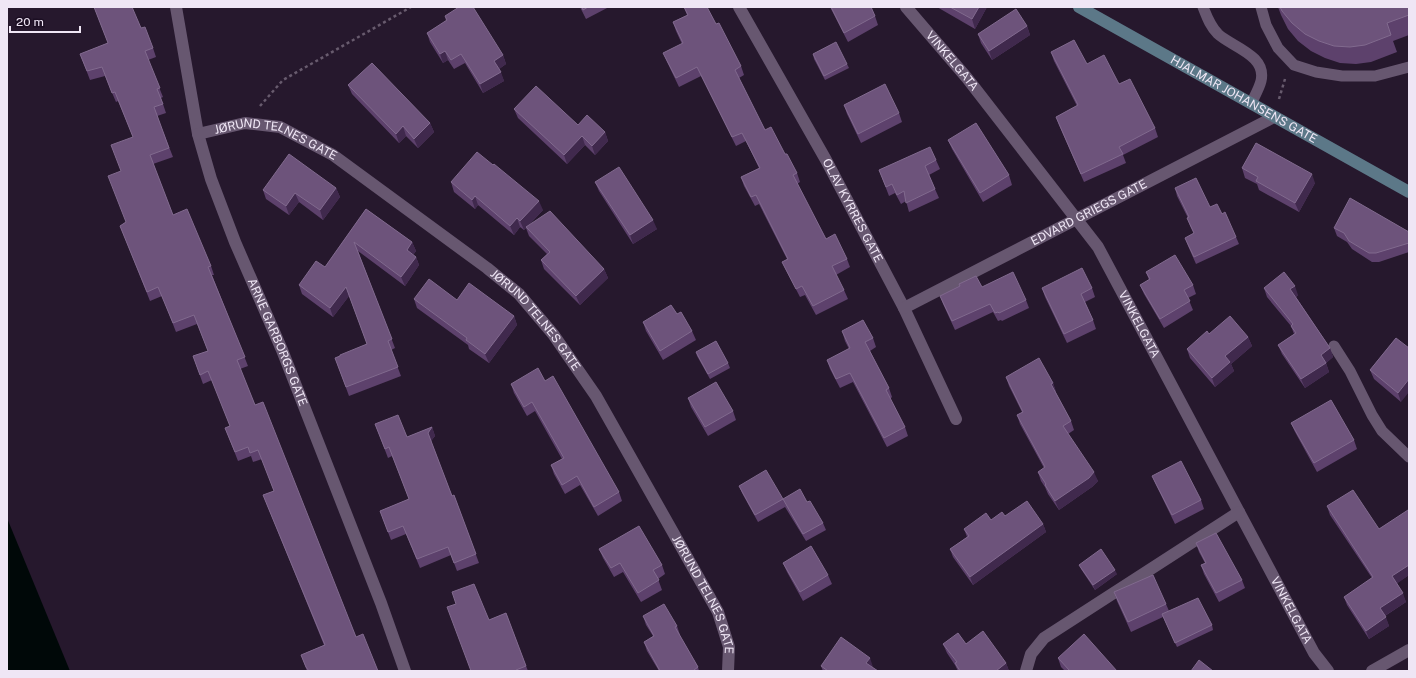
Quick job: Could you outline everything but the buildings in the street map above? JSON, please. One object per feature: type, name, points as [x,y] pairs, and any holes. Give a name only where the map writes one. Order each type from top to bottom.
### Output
[{"type":"street","name":"ARNE GARBORGS GATE","points":[[176,7],[198,134],[212,179],[235,242],[282,350],[381,603],[405,671]]},
{"type":"street","name":"OLAV KYRRES GATE","points":[[739,7],[826,160],[904,308],[956,419]]},
{"type":"street","name":"VINKELGATA","points":[[906,7],[967,78],[1098,247],[1314,653],[1328,671]]},
{"type":"street","name":"HJALMAR JOHANSENS GATE","points":[[1079,7],[1409,192]]},
{"type":"street","name":"EDVARD GRIEGS GATE","points":[[904,308],[1274,117]]},
{"type":"street","name":"JØRUND TELNES GATE","points":[[198,134],[245,123],[280,127],[333,155],[487,268],[519,294],[553,334],[596,396],[718,612],[729,647],[728,671]]},
{"type":"street","points":[[1026,671],[1031,654],[1044,638],[1239,512]]},
{"type":"street","points":[[1372,671],[1409,650]]},
{"type":"lane","points":[[1203,7],[1210,24],[1219,34],[1246,52],[1254,59],[1260,68],[1262,81],[1251,104]]},
{"type":"lane","points":[[1261,7],[1266,25],[1278,48],[1294,65],[1316,72],[1342,76],[1375,76],[1409,67]]},
{"type":"lane","points":[[1334,346],[1350,371],[1372,415],[1382,431],[1409,458]]},
{"type":"path","points":[[245,123],[283,80],[411,7]]},
{"type":"path","points":[[1274,117],[1286,77],[1294,65]]},
{"type":"shaded area","points":[[7,518],[70,671],[7,671]]}]
